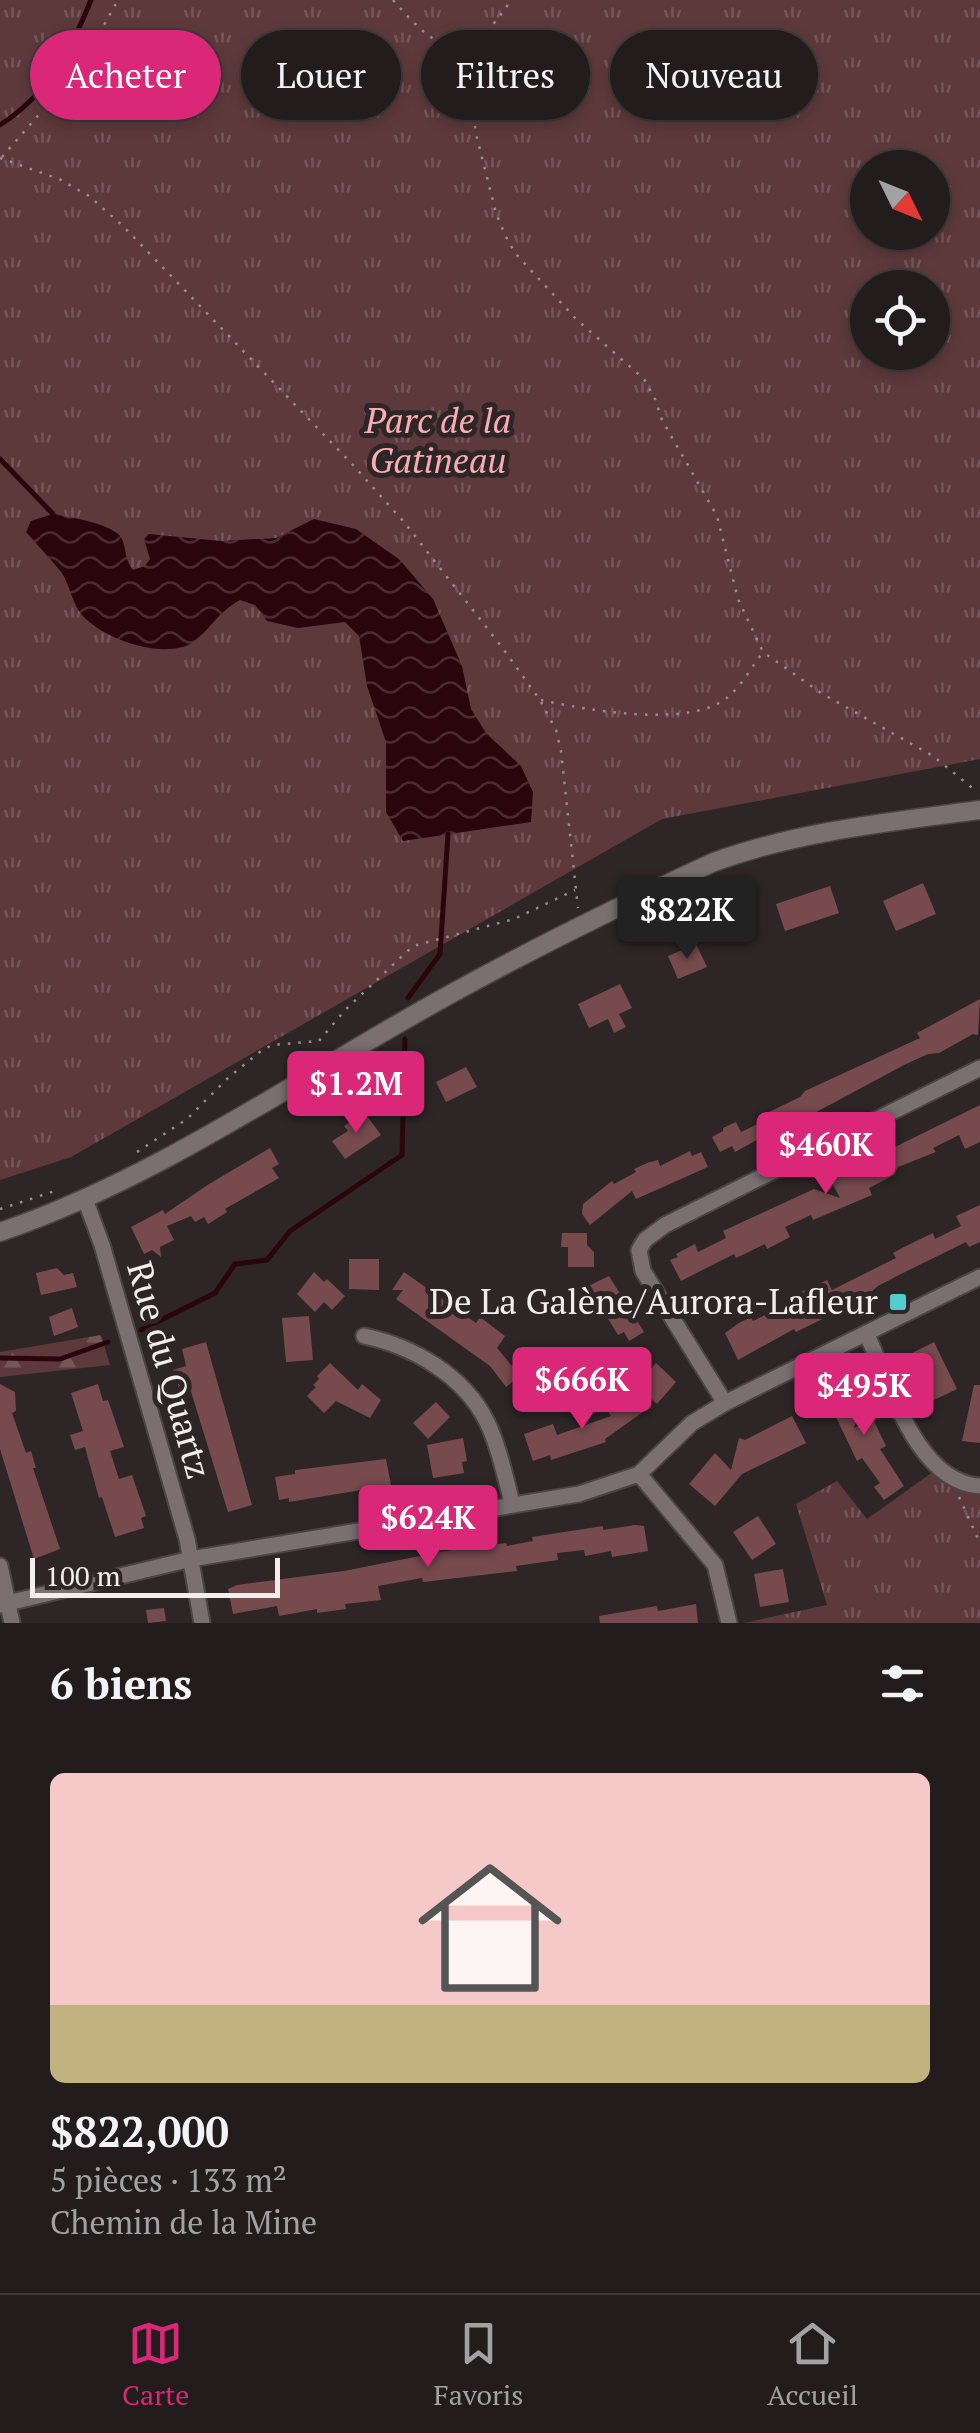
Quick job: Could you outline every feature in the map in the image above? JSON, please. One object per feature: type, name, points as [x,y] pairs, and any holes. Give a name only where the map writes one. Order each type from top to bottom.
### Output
[{"type":"street","points":[[0,1232],[85,1199],[226,1124],[400,1022],[714,862],[833,830],[980,810]]},
{"type":"street","points":[[726,1403],[643,1271],[639,1250],[645,1240],[665,1225],[980,1068]]},
{"type":"street","name":"Rue du Quartz","points":[[85,1199],[102,1245],[191,1559],[202,1623]]},
{"type":"street","points":[[4,1603],[191,1559],[580,1494],[638,1474],[692,1423],[726,1403],[980,1277]]},
{"type":"street","points":[[867,1334],[928,1460],[950,1478],[980,1486]]},
{"type":"street","points":[[364,1336],[408,1348],[468,1394],[488,1424],[512,1503]]},
{"type":"street","points":[[638,1474],[715,1565],[729,1623]]},
{"type":"street","points":[[0,1566],[4,1603],[12,1623]]},
{"type":"path","points":[[118,0],[81,66],[0,158],[78,189],[123,226],[404,522],[540,700],[556,730],[561,751],[580,927]]},
{"type":"path","points":[[393,0],[421,31]]},
{"type":"path","points":[[491,30],[511,0]]},
{"type":"path","points":[[474,120],[496,213],[505,235],[576,319],[644,378],[677,448],[717,516],[738,599],[763,652],[822,693],[933,756],[980,795]]},
{"type":"path","points":[[540,700],[600,712],[686,714],[704,710],[728,697],[763,652]]},
{"type":"path","points":[[130,1157],[186,1119],[261,1051],[272,1045],[319,1041],[412,946],[514,919],[576,889]]},
{"type":"path","points":[[0,1208],[70,1186]]},
{"type":"path","points":[[950,1478],[980,1543]]},
{"type":"green space","name":"Parc de la Gatineau","points":[[0,0],[980,0],[980,759],[662,819],[71,1157],[0,1180]]},
{"type":"green space","points":[[101,1335],[110,1365],[0,1377],[0,1352]]},
{"type":"green space","points":[[937,1469],[980,1486],[980,1623],[744,1623],[827,1605],[796,1504],[837,1481],[867,1519]]},
{"type":"water","points":[[53,514],[111,529],[122,539],[133,570],[145,566],[150,559],[144,539],[149,534],[221,541],[276,538],[314,519],[356,529],[400,560],[433,599],[462,666],[471,709],[486,733],[521,766],[533,792],[531,822],[403,841],[386,812],[386,742],[367,686],[359,636],[345,622],[298,628],[267,621],[255,605],[240,600],[195,641],[183,647],[152,648],[119,639],[82,615],[62,573],[26,532],[31,521]]},
{"type":"building","points":[[923,883],[936,914],[896,931],[883,901]]},
{"type":"building","points":[[830,886],[839,913],[785,931],[776,904]]},
{"type":"building","points":[[696,944],[707,967],[678,979],[668,956]]},
{"type":"building","points":[[620,984],[632,1008],[619,1014],[626,1027],[614,1033],[608,1019],[589,1028],[578,1004]]},
{"type":"building","points":[[980,999],[978,1035],[904,1065],[768,1138],[766,1135],[735,1152],[732,1146],[720,1152],[712,1137],[723,1128],[736,1122],[741,1132],[770,1118],[767,1113],[805,1091],[920,1038],[917,1033]]},
{"type":"building","points":[[466,1067],[477,1087],[446,1102],[436,1082]]},
{"type":"building","points":[[980,1105],[980,1142],[965,1149],[959,1135],[933,1148],[936,1152],[898,1167],[894,1175],[869,1188],[872,1195],[813,1220],[811,1215],[785,1227],[790,1237],[767,1249],[765,1244],[736,1258],[734,1254],[681,1281],[670,1260],[678,1257],[676,1254],[695,1244],[698,1252],[726,1238],[723,1231],[814,1189],[840,1198],[830,1179]]},
{"type":"building","points":[[364,1112],[381,1135],[345,1159],[332,1141],[348,1131],[344,1126]]},
{"type":"building","points":[[270,1148],[279,1164],[272,1168],[279,1178],[225,1209],[227,1212],[208,1224],[204,1217],[195,1222],[191,1216],[167,1226],[174,1240],[160,1247],[161,1257],[152,1250],[144,1254],[131,1227],[163,1210],[165,1214]]},
{"type":"building","points":[[690,1151],[692,1156],[701,1152],[708,1167],[636,1199],[632,1191],[590,1225],[582,1214],[583,1204],[612,1181],[614,1184],[647,1163],[658,1160],[660,1166]]},
{"type":"building","points":[[980,1205],[980,1242],[969,1247],[966,1242],[878,1286],[863,1299],[796,1332],[794,1329],[738,1360],[725,1333],[739,1323],[751,1317],[753,1321],[827,1280],[832,1290],[896,1258],[893,1253],[904,1247],[933,1233],[935,1239],[961,1226],[956,1216]]},
{"type":"building","points":[[562,1233],[587,1233],[587,1245],[594,1252],[594,1267],[568,1267],[568,1247],[561,1247]]},
{"type":"building","points":[[349,1259],[379,1259],[379,1290],[349,1289]]},
{"type":"building","points":[[57,1268],[64,1275],[73,1273],[77,1287],[41,1295],[36,1273]]},
{"type":"building","points":[[314,1272],[345,1296],[332,1310],[324,1302],[315,1312],[297,1294]]},
{"type":"building","points":[[404,1272],[476,1323],[480,1317],[505,1336],[497,1348],[512,1366],[529,1352],[544,1371],[523,1388],[516,1379],[506,1387],[490,1366],[396,1299],[403,1290],[392,1290]]},
{"type":"building","points":[[609,1276],[644,1332],[629,1341],[624,1332],[618,1335],[602,1309],[594,1314],[584,1293],[584,1288]]},
{"type":"building","points":[[72,1308],[78,1327],[54,1336],[49,1317]]},
{"type":"building","points":[[309,1316],[313,1360],[286,1362],[282,1318]]},
{"type":"building","points":[[206,1342],[252,1505],[228,1512],[189,1385],[179,1388],[173,1370],[186,1366],[182,1349]]},
{"type":"building","points":[[934,1342],[957,1389],[932,1401],[912,1353]]},
{"type":"building","points":[[330,1363],[358,1390],[362,1384],[381,1400],[370,1418],[336,1401],[324,1413],[307,1396],[316,1387],[313,1385],[319,1379],[317,1376]]},
{"type":"building","points":[[656,1363],[676,1382],[657,1404],[636,1386]]},
{"type":"building","points":[[851,1381],[863,1400],[854,1428],[873,1419],[886,1446],[880,1449],[904,1486],[884,1500],[874,1487],[880,1483],[862,1458],[857,1461],[825,1394]]},
{"type":"building","points":[[0,1384],[15,1392],[16,1411],[12,1413],[26,1453],[31,1451],[60,1549],[34,1559],[0,1449]]},
{"type":"building","points":[[98,1384],[103,1401],[108,1400],[124,1447],[110,1451],[119,1479],[132,1475],[146,1516],[141,1518],[144,1528],[115,1537],[85,1447],[75,1450],[70,1435],[83,1431],[71,1393]]},
{"type":"building","points":[[974,1385],[980,1385],[980,1443],[962,1441]]},
{"type":"building","points":[[618,1392],[630,1410],[648,1404],[650,1407],[606,1442],[551,1460],[550,1455],[533,1461],[524,1434],[553,1424],[557,1435],[611,1416],[602,1403]]},
{"type":"building","points":[[436,1402],[450,1417],[428,1439],[413,1423]]},
{"type":"building","points":[[792,1416],[806,1443],[742,1474],[715,1506],[689,1484],[715,1453],[731,1470],[739,1438],[745,1440]]},
{"type":"building","points":[[463,1438],[467,1461],[462,1462],[464,1473],[433,1478],[427,1445]]},
{"type":"building","points":[[386,1459],[391,1485],[289,1502],[289,1498],[279,1500],[275,1477],[295,1474],[295,1470]]},
{"type":"building","points":[[758,1516],[776,1544],[752,1560],[733,1532]]},
{"type":"building","points":[[644,1526],[648,1551],[612,1557],[611,1551],[585,1556],[584,1550],[557,1553],[558,1560],[516,1566],[517,1571],[423,1582],[422,1578],[378,1586],[381,1600],[345,1604],[346,1609],[317,1613],[317,1609],[279,1616],[277,1606],[233,1614],[228,1589],[445,1551],[506,1543],[507,1546],[533,1541],[532,1537]]},
{"type":"building","points":[[783,1569],[789,1602],[760,1607],[754,1574]]},
{"type":"building","points":[[696,1604],[698,1623],[600,1623],[599,1616]]},
{"type":"building","points":[[164,1608],[166,1621],[148,1623],[146,1610]]},
{"type":"waterway","points":[[0,125],[32,100],[56,70],[91,0]]},
{"type":"waterway","points":[[0,459],[53,514]]},
{"type":"waterway","points":[[408,998],[440,954],[448,834]]},
{"type":"waterway","points":[[141,1330],[215,1293],[235,1264],[267,1260],[290,1231],[402,1155],[405,1039]]},
{"type":"waterway","points":[[0,1358],[60,1359],[108,1342]]},
{"type":"place","name":"De La Galène/Aurora-Lafleur","points":[[898,1302]]}]
